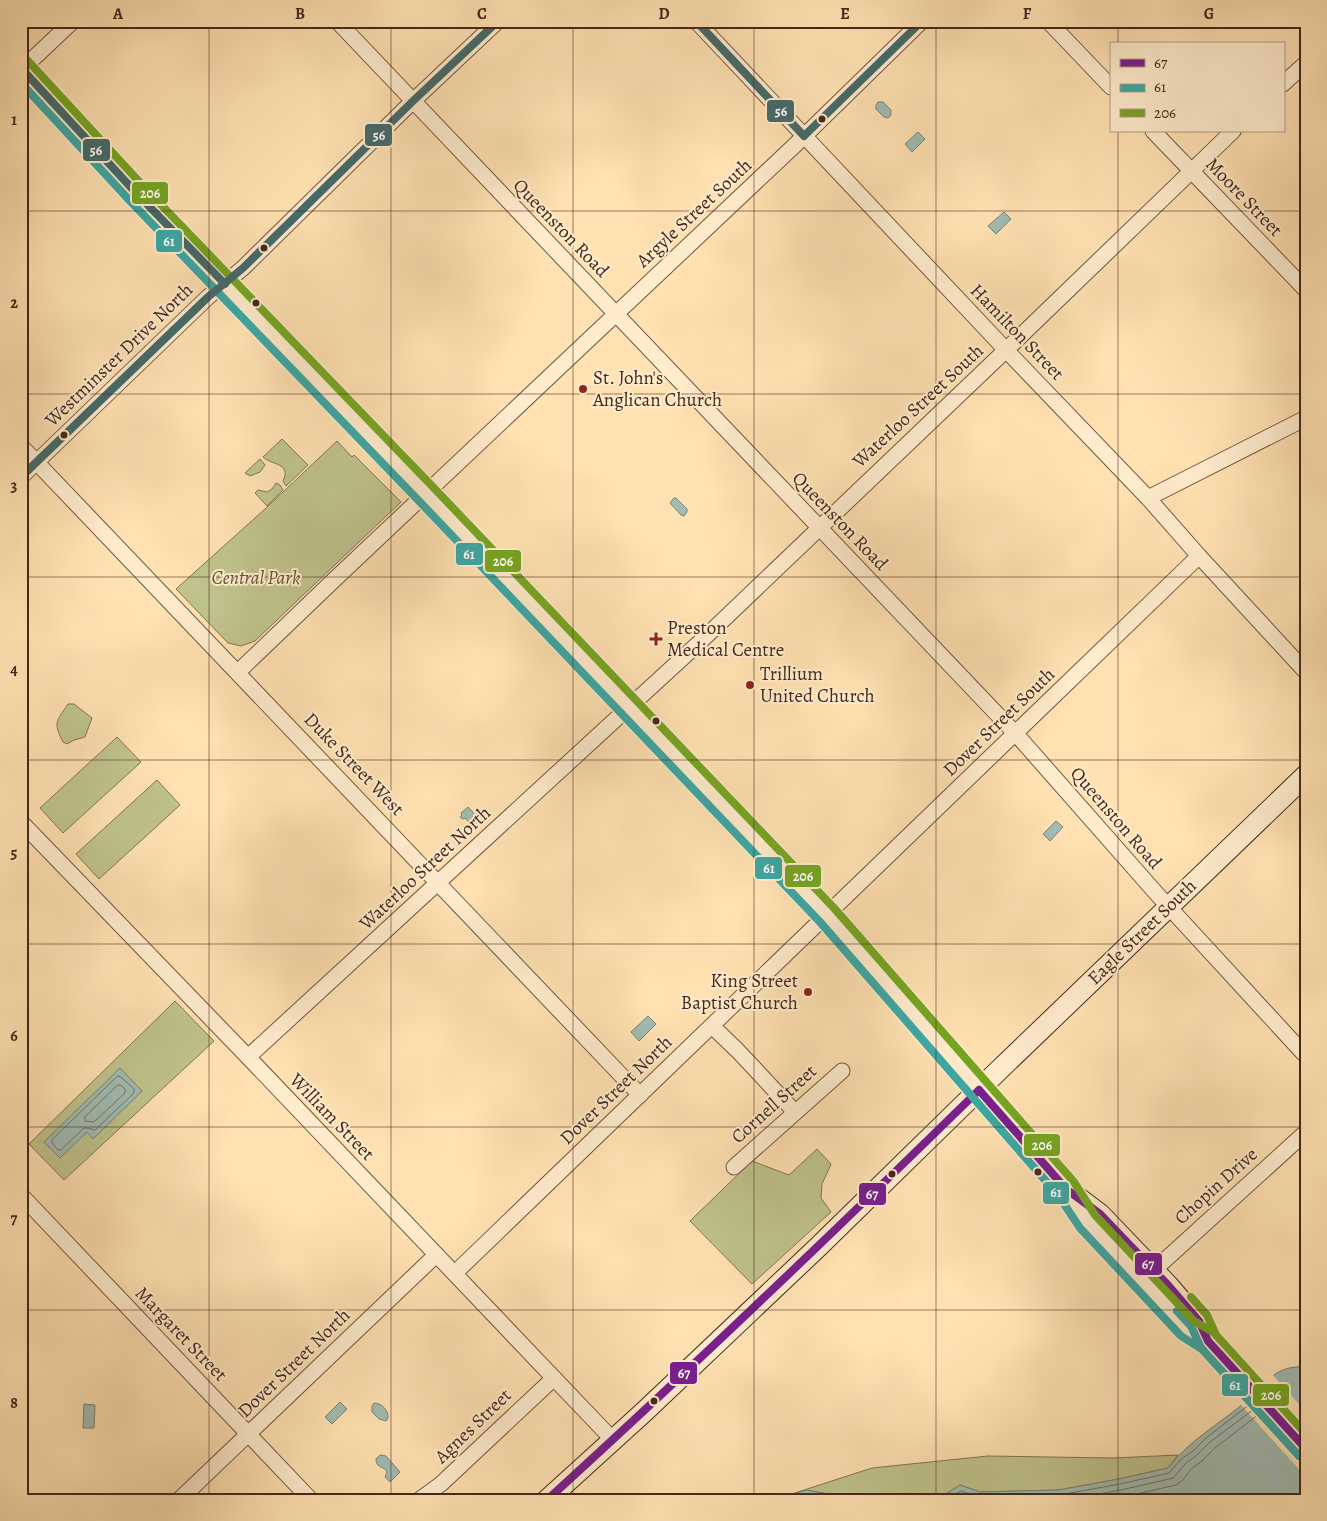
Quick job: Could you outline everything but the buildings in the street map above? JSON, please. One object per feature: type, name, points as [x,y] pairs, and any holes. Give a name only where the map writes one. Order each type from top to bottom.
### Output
[{"type":"main road","points":[[22,69],[138,195],[827,915],[1066,1189],[1094,1229],[1188,1330],[1208,1341]]},
{"type":"main road","name":"Eagle Street South","points":[[547,1500],[818,1247],[1306,775]]},
{"type":"main road","points":[[1066,1189],[1100,1214],[1154,1270],[1199,1321],[1208,1341],[1306,1449]]},
{"type":"street","points":[[22,69],[73,21]]},
{"type":"street","name":"Queenston Road","points":[[337,21],[1016,734],[1169,908],[1306,1056]]},
{"type":"street","name":"Westminster Drive North","points":[[21,477],[498,21]]},
{"type":"street","name":"Hamilton Street","points":[[696,21],[1148,498],[1306,672]]},
{"type":"street","name":"Argyle Street South","points":[[238,672],[804,136],[922,21]]},
{"type":"street","points":[[1048,21],[1110,86]]},
{"type":"street","points":[[1284,83],[1306,63]]},
{"type":"street","name":"Moore Street","points":[[1154,132],[1306,290]]},
{"type":"street","name":"Waterloo Street South","points":[[628,707],[1006,350],[1232,132]]},
{"type":"street","points":[[1148,498],[1306,418]]},
{"type":"street","name":"Duke Street West","points":[[21,446],[640,1095]]},
{"type":"street","name":"Dover Street South","points":[[827,915],[1199,556]]},
{"type":"street","name":"Waterloo Street North","points":[[248,1057],[628,707]]},
{"type":"street","name":"William Street","points":[[21,822],[613,1440]]},
{"type":"street","name":"Dover Street North","points":[[454,1273],[827,915]]},
{"type":"street","points":[[712,1026],[738,1051],[794,1112]]},
{"type":"street","name":"Cornell Street","points":[[734,1167],[842,1071]]},
{"type":"street","name":"Chopin Drive","points":[[1154,1270],[1306,1132]]},
{"type":"street","name":"Margaret Street","points":[[21,1196],[312,1500]]},
{"type":"street","name":"Dover Street North","points":[[179,1500],[436,1255]]},
{"type":"street","name":"Agnes Street","points":[[418,1500],[441,1484],[554,1378]]},
{"type":"green space","points":[[282,439],[308,465],[286,486],[283,481],[285,471],[283,468],[263,457]]},
{"type":"green space","name":"Central Park","points":[[337,441],[352,457],[354,455],[401,502],[255,641],[241,646],[228,643],[176,589]]},
{"type":"green space","points":[[260,459],[265,465],[260,472],[250,476],[245,473]]},
{"type":"green space","points":[[276,483],[283,490],[267,506],[255,493],[258,490],[267,492]]},
{"type":"green space","points":[[68,704],[74,704],[92,718],[85,737],[67,744],[63,742],[57,722]]},
{"type":"green space","points":[[117,737],[141,762],[63,833],[40,808]]},
{"type":"green space","points":[[157,780],[180,805],[99,879],[76,854]]},
{"type":"green space","points":[[175,1001],[214,1041],[64,1180],[29,1144]]},
{"type":"green space","points":[[817,1149],[831,1164],[822,1184],[821,1198],[831,1212],[752,1284],[690,1221],[752,1161],[789,1175]]},
{"type":"green space","points":[[1178,1455],[1168,1468],[1059,1490],[980,1492],[960,1485],[937,1500],[862,1500],[806,1490],[773,1500],[872,1468],[988,1456],[1113,1458]]},
{"type":"water","points":[[878,102],[883,102],[891,110],[891,115],[888,118],[884,117],[876,109]]},
{"type":"water","points":[[918,132],[925,139],[912,152],[905,144]]},
{"type":"water","points":[[1004,212],[1011,219],[996,234],[988,226]]},
{"type":"water","points":[[674,498],[687,509],[684,516],[670,503]]},
{"type":"water","points":[[468,807],[480,820],[473,826],[465,818],[460,817],[461,813]]},
{"type":"water","points":[[1056,821],[1063,827],[1050,841],[1043,834]]},
{"type":"water","points":[[648,1016],[656,1024],[639,1041],[631,1032]]},
{"type":"water","points":[[120,1068],[142,1091],[93,1139],[87,1132],[60,1158],[44,1142]]},
{"type":"water","points":[[1306,1366],[1306,1500],[937,1500],[960,1485],[980,1492],[1059,1490],[1168,1468],[1192,1443],[1238,1408],[1271,1377],[1285,1369]]},
{"type":"water","points":[[340,1402],[347,1409],[332,1424],[325,1417]]},
{"type":"water","points":[[374,1403],[380,1404],[386,1410],[388,1418],[386,1421],[379,1419],[372,1412]]},
{"type":"water","points":[[84,1404],[95,1405],[94,1428],[83,1428]]},
{"type":"water","points":[[380,1455],[386,1456],[400,1472],[390,1482],[385,1477],[386,1470],[377,1464],[376,1459]]},
{"type":"water","points":[[806,1490],[862,1500],[774,1500]]},
{"type":"pier","points":[[1272,1374],[1306,1412],[1306,1477],[1240,1404]]},
{"type":"transit line","name":"56","points":[[21,477],[208,297],[243,268],[413,101],[498,21]]},
{"type":"transit line","name":"56","points":[[696,21],[804,136],[922,21]]},
{"type":"transit line","name":"206","points":[[28,61],[145,188],[834,908],[1074,1182],[1095,1215],[1194,1321],[1213,1332]]},
{"type":"transit line","name":"56","points":[[21,68],[138,195],[225,284]]},
{"type":"transit line","name":"61","points":[[21,83],[131,202],[820,922],[1058,1195],[1080,1228],[1181,1336],[1203,1350]]},
{"type":"transit line","name":"67","points":[[979,1090],[1066,1189],[1100,1214],[1168,1285],[1199,1321],[1208,1341],[1306,1449]]},
{"type":"transit line","name":"67","points":[[547,1500],[765,1297],[979,1090]]},
{"type":"transit line","name":"206","points":[[1191,1297],[1207,1315],[1216,1335],[1306,1434]]},
{"type":"transit line","name":"61","points":[[1177,1311],[1191,1326],[1201,1348],[1299,1456]]},
{"type":"place","name":"St. John's Anglican Church","points":[[583,389]]},
{"type":"place","name":"Preston Medical Centre","points":[[656,639]]},
{"type":"place","name":"Trillium United Church","points":[[750,685]]},
{"type":"place","name":"King Street Baptist Church","points":[[808,992]]}]
